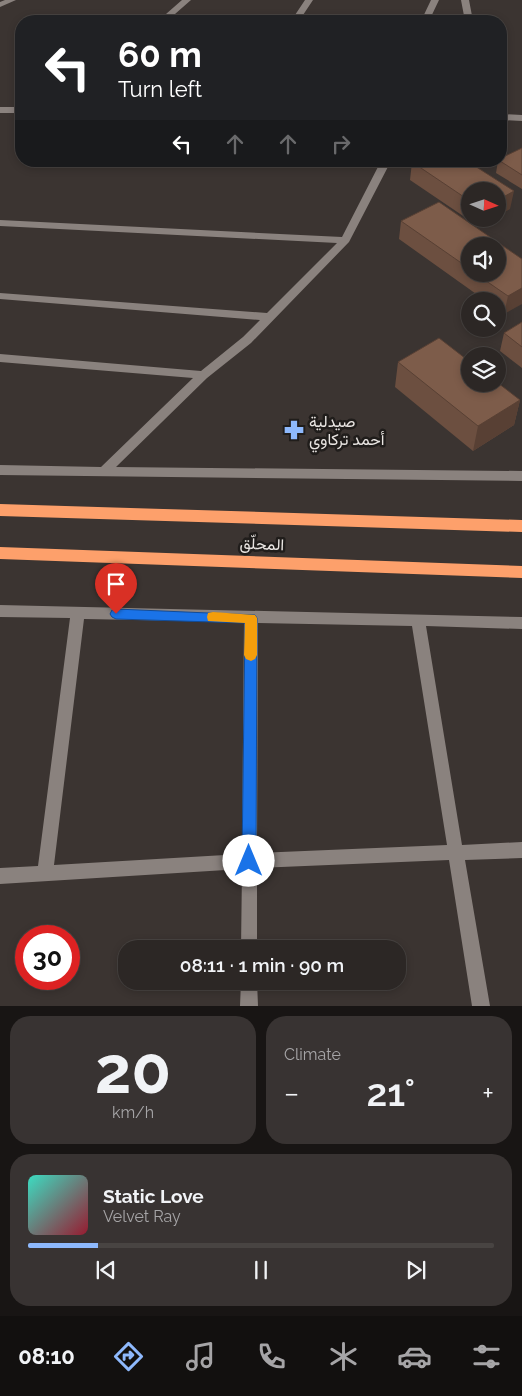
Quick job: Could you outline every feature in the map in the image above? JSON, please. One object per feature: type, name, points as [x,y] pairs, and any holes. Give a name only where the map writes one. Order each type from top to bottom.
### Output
[{"type":"highway","name":"المحلّق","points":[[0,510],[522,526]]},
{"type":"highway","name":"المحلّق","points":[[0,553],[522,572]]},
{"type":"street","points":[[0,5],[12,0]]},
{"type":"street","points":[[169,15],[187,0]]},
{"type":"street","points":[[299,15],[309,0]]},
{"type":"street","points":[[428,15],[435,0]]},
{"type":"street","points":[[465,0],[468,15]]},
{"type":"street","points":[[0,110],[15,110]]},
{"type":"street","points":[[507,118],[522,118]]},
{"type":"street","points":[[104,471],[203,375],[247,340],[345,240],[383,167]]},
{"type":"street","points":[[0,223],[345,240]]},
{"type":"street","points":[[0,296],[268,317]]},
{"type":"street","points":[[0,358],[203,375]]},
{"type":"street","points":[[0,470],[522,476]]},
{"type":"street","points":[[0,611],[522,624]]},
{"type":"street","points":[[45,873],[78,612]]},
{"type":"street","points":[[249,940],[251,618]]},
{"type":"street","points":[[418,621],[481,1006]]},
{"type":"street","points":[[0,876],[249,861],[522,850]]},
{"type":"street","points":[[248,1006],[249,990]]},
{"type":"building","points":[[522,148],[522,175],[507,165],[507,155]]},
{"type":"building","points":[[419,167],[476,167],[500,182],[461,182],[461,195]]},
{"type":"building","points":[[506,186],[514,191],[506,196]]},
{"type":"building","points":[[439,202],[461,217],[461,228],[477,228],[490,237],[461,237],[461,263],[401,221]]},
{"type":"building","points":[[506,248],[522,259],[522,288],[508,296],[506,292],[502,292],[488,282],[506,282]]},
{"type":"building","points":[[522,322],[522,347],[506,335],[506,332]]},
{"type":"building","points":[[439,338],[461,355],[461,392],[506,392],[506,389],[520,400],[478,426],[398,362]]},
{"type":"slow traffic","points":[[213,617],[251,618],[251,655]]},
{"type":"place","name":"صيدلية أحمد تركاوي","points":[[294,430]]},
{"type":"route","points":[[116,614],[251,618],[249,861]]}]
